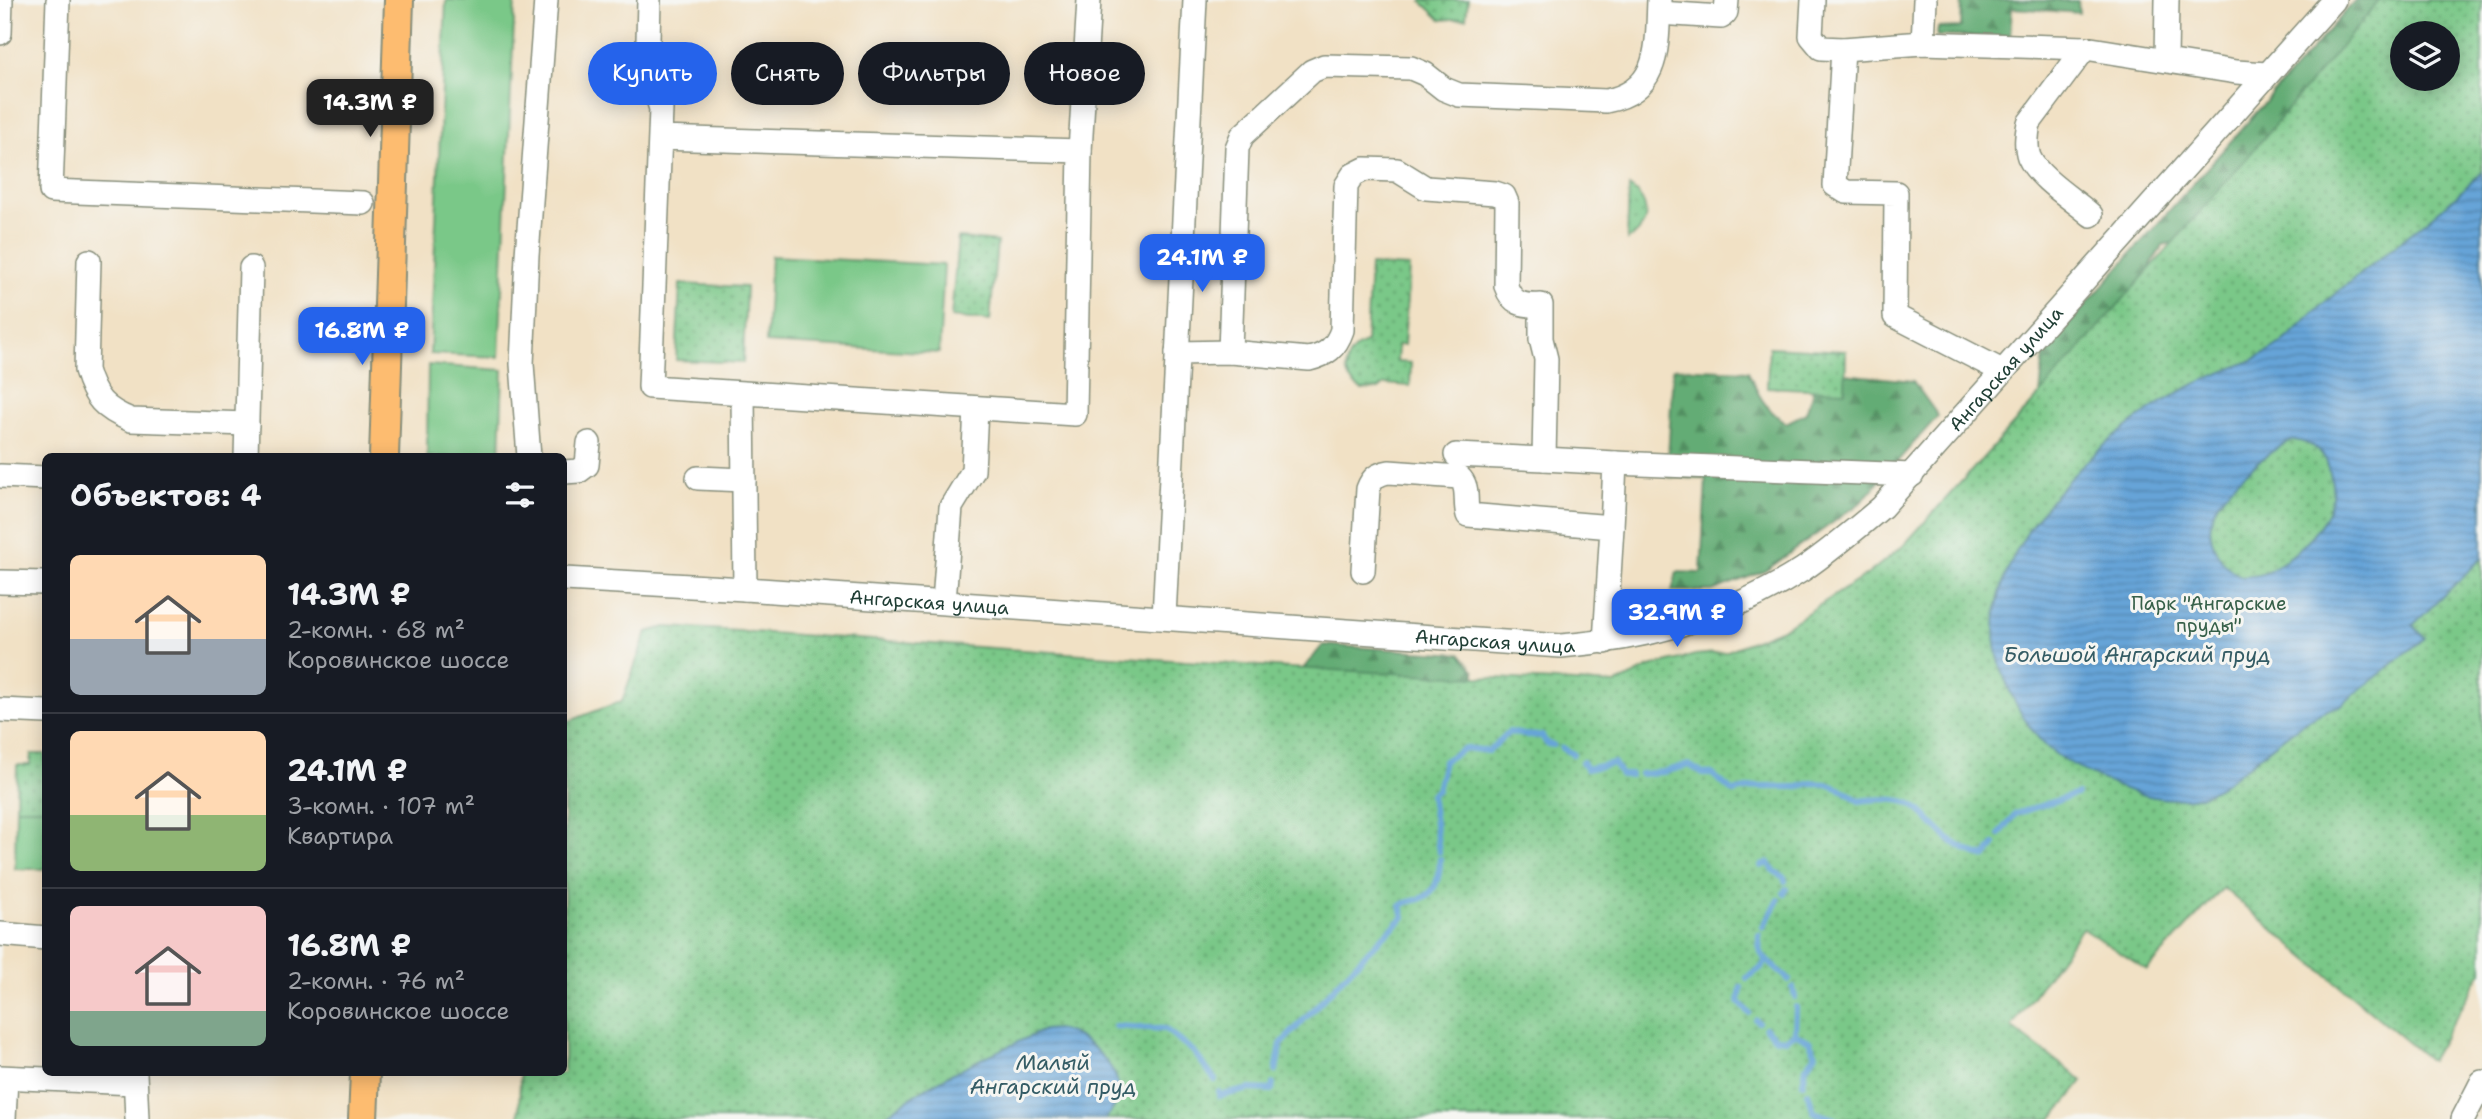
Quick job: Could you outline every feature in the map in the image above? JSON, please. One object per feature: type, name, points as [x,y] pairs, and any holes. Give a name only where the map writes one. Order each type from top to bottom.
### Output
[{"type":"main road","points":[[384,453],[399,0]]},
{"type":"main road","points":[[363,1119],[365,1076]]},
{"type":"street","points":[[0,33],[1,0]]},
{"type":"street","points":[[58,0],[51,191],[363,203]]},
{"type":"street","points":[[529,453],[522,364],[527,255],[546,0]]},
{"type":"street","points":[[649,0],[647,81],[660,104],[650,387],[1075,414],[1080,151],[1089,0]]},
{"type":"street","points":[[1164,617],[1195,0]]},
{"type":"street","points":[[1230,352],[1237,148],[1242,136],[1312,71],[1324,66],[1411,68],[1425,74],[1444,89],[1459,95],[1606,101],[1621,98],[1637,87],[1651,70],[1657,51],[1659,7],[1721,17],[1726,12],[1727,0]]},
{"type":"street","points":[[1812,0],[1811,36],[1821,48],[1923,43],[2085,48],[2236,72],[2267,74]]},
{"type":"street","points":[[1923,43],[1925,0]]},
{"type":"street","points":[[2166,60],[2167,0]]},
{"type":"street","name":"Ангарская улица","points":[[567,579],[944,602],[1561,646],[1605,642],[1658,632],[1762,592],[1802,569],[1882,507],[2334,0]]},
{"type":"street","points":[[2085,48],[2029,123],[2026,138],[2029,156],[2038,171],[2091,215]]},
{"type":"street","points":[[1843,49],[1835,185],[1846,192],[1896,192],[1895,316],[2003,371]]},
{"type":"street","points":[[660,138],[1080,151]]},
{"type":"street","points":[[1177,353],[1230,352],[1308,359],[1332,349],[1342,330],[1346,186],[1353,174],[1366,169],[1397,170],[1426,188],[1495,192],[1504,196],[1507,203],[1506,286],[1509,295],[1524,306],[1541,305],[1541,340],[1546,359],[1544,459]]},
{"type":"street","points":[[89,261],[86,370],[91,387],[100,402],[113,413],[131,420],[247,424]]},
{"type":"street","points":[[246,453],[251,268]]},
{"type":"street","points":[[743,394],[745,589]]},
{"type":"street","points":[[944,602],[951,507],[973,471],[976,408]]},
{"type":"street","points":[[567,472],[579,471],[587,465],[589,443]]},
{"type":"street","points":[[1456,455],[1912,475]]},
{"type":"street","points":[[1605,642],[1615,463]]},
{"type":"street","points":[[1363,571],[1368,489],[1372,479],[1389,472],[1460,477],[1465,482],[1468,515],[1474,517],[1612,527]]},
{"type":"street","points":[[0,476],[42,478]]},
{"type":"street","points":[[698,478],[744,480]]},
{"type":"street","points":[[0,582],[42,583]]},
{"type":"street","points":[[0,710],[42,712]]},
{"type":"street","points":[[0,934],[42,938]]},
{"type":"street","points":[[4,1119],[3,1078],[135,1078],[137,1119]]},
{"type":"street","points":[[2470,1116],[2482,1082]]},
{"type":"green space","points":[[446,0],[515,0],[499,357],[430,354]]},
{"type":"green space","points":[[1468,0],[1466,18],[1441,20],[1422,2]]},
{"type":"green space","points":[[1962,0],[2078,1],[2079,13],[2012,8],[2010,37],[1937,36],[1938,28],[1961,27]]},
{"type":"green space","points":[[2356,0],[2419,0],[2399,21],[2390,21],[2390,30],[2188,239],[2163,245],[2150,266],[2149,281],[2037,428],[2044,352]]},
{"type":"green space","name":"Парк \"Ангарские пруды\"","points":[[2380,0],[2482,0],[2482,972],[2430,1061],[2223,888],[2147,970],[2082,928],[2011,1027],[2083,1081],[2052,1119],[519,1119],[520,1076],[567,1076],[567,722],[622,701],[647,632],[666,627],[709,629],[1290,668],[1616,684],[1650,667],[1695,655],[1725,652],[1782,629],[1868,574],[1903,546],[2029,407],[2245,160]]},
{"type":"green space","points":[[1629,187],[1642,200],[1646,214],[1641,229],[1627,240]]},
{"type":"green space","points":[[958,238],[997,242],[990,321],[951,317]]},
{"type":"green space","points":[[771,256],[944,265],[939,353],[766,343]]},
{"type":"green space","points":[[1370,265],[1409,267],[1404,345],[1398,345],[1397,362],[1411,363],[1410,386],[1385,384],[1379,389],[1362,390],[1350,379],[1347,372],[1348,358],[1366,343]]},
{"type":"green space","points":[[680,284],[746,287],[743,363],[676,360]]},
{"type":"green space","points":[[1769,347],[1846,351],[1845,391],[1767,387]]},
{"type":"green space","points":[[428,365],[503,370],[500,453],[427,453]]},
{"type":"green space","points":[[1673,368],[1748,371],[1762,400],[1786,423],[1806,413],[1813,391],[1815,371],[1913,381],[1938,416],[1860,503],[1765,571],[1712,591],[1672,591],[1677,572],[1701,573],[1706,479],[1667,477]]},
{"type":"green space","points":[[1323,645],[1461,654],[1475,671],[1475,688],[1302,670]]},
{"type":"green space","points":[[31,754],[42,754],[42,808],[16,808],[17,765],[30,765]]},
{"type":"green space","points":[[16,808],[42,808],[42,869],[15,869]]},
{"type":"water","name":"Большой Ангарский пруд","points":[[2482,172],[2482,313],[2479,330],[2482,339],[2478,339],[2482,341],[2482,558],[2413,625],[2425,638],[2340,706],[2304,723],[2212,791],[2182,799],[2147,796],[2112,784],[2063,759],[2041,741],[2024,718],[2000,664],[1995,622],[2004,580],[2024,538],[2052,499],[2085,462],[2122,430],[2195,384],[2259,357],[2279,345],[2317,309]],"holes":[[[2294,440],[2317,449],[2327,463],[2332,490],[2327,512],[2322,523],[2305,544],[2285,561],[2265,573],[2243,577],[2227,566],[2216,551],[2211,532],[2213,513],[2226,493],[2261,460],[2285,444]]]},
{"type":"water","name":"Малый Ангарский пруд","points":[[1056,1029],[1077,1036],[1088,1044],[1114,1072],[1119,1094],[1114,1108],[1105,1119],[881,1119],[919,1092],[960,1070],[1044,1030]]},
{"type":"waterway","points":[[1439,852],[1431,795],[1437,790],[1444,761],[1465,748],[1489,751],[1509,732],[1542,736],[1547,744],[1553,745]]},
{"type":"waterway","points":[[1562,748],[1573,754]]},
{"type":"waterway","points":[[1582,762],[1586,769],[1614,763],[1621,775],[1631,775]]},
{"type":"waterway","points":[[1641,774],[1689,765],[1703,774],[1712,774],[1733,792],[1756,787],[1827,784],[1845,791],[1859,801],[1877,799],[1909,803],[1948,838],[1979,855],[1986,857],[1995,844]]},
{"type":"waterway","points":[[2000,834],[2015,814],[2077,794]]},
{"type":"waterway","points":[[1276,1071],[1281,1044],[1369,950],[1404,917],[1401,906],[1422,898],[1431,891],[1438,876],[1440,859]]},
{"type":"waterway","points":[[1761,866],[1769,863],[1785,881]]},
{"type":"waterway","points":[[1784,893],[1786,889]]},
{"type":"waterway","points":[[1763,927],[1778,900]]},
{"type":"waterway","points":[[1759,935],[1763,957],[1789,980]]},
{"type":"waterway","points":[[1747,978],[1766,961]]},
{"type":"waterway","points":[[1741,987],[1739,1002],[1749,1013]]},
{"type":"waterway","points":[[1793,988],[1795,997]]},
{"type":"waterway","points":[[1795,1033],[1796,1007]]},
{"type":"waterway","points":[[1115,1026],[1165,1029],[1193,1051],[1215,1080]]},
{"type":"waterway","points":[[1765,1028],[1776,1038],[1786,1039],[1795,1033]]},
{"type":"waterway","points":[[1795,1033],[1809,1041],[1816,1054],[1806,1067],[1803,1083]]},
{"type":"waterway","points":[[1219,1092],[1219,1096],[1250,1089],[1272,1090],[1273,1084]]},
{"type":"waterway","points":[[1808,1093],[1814,1112],[1834,1119]]}]
